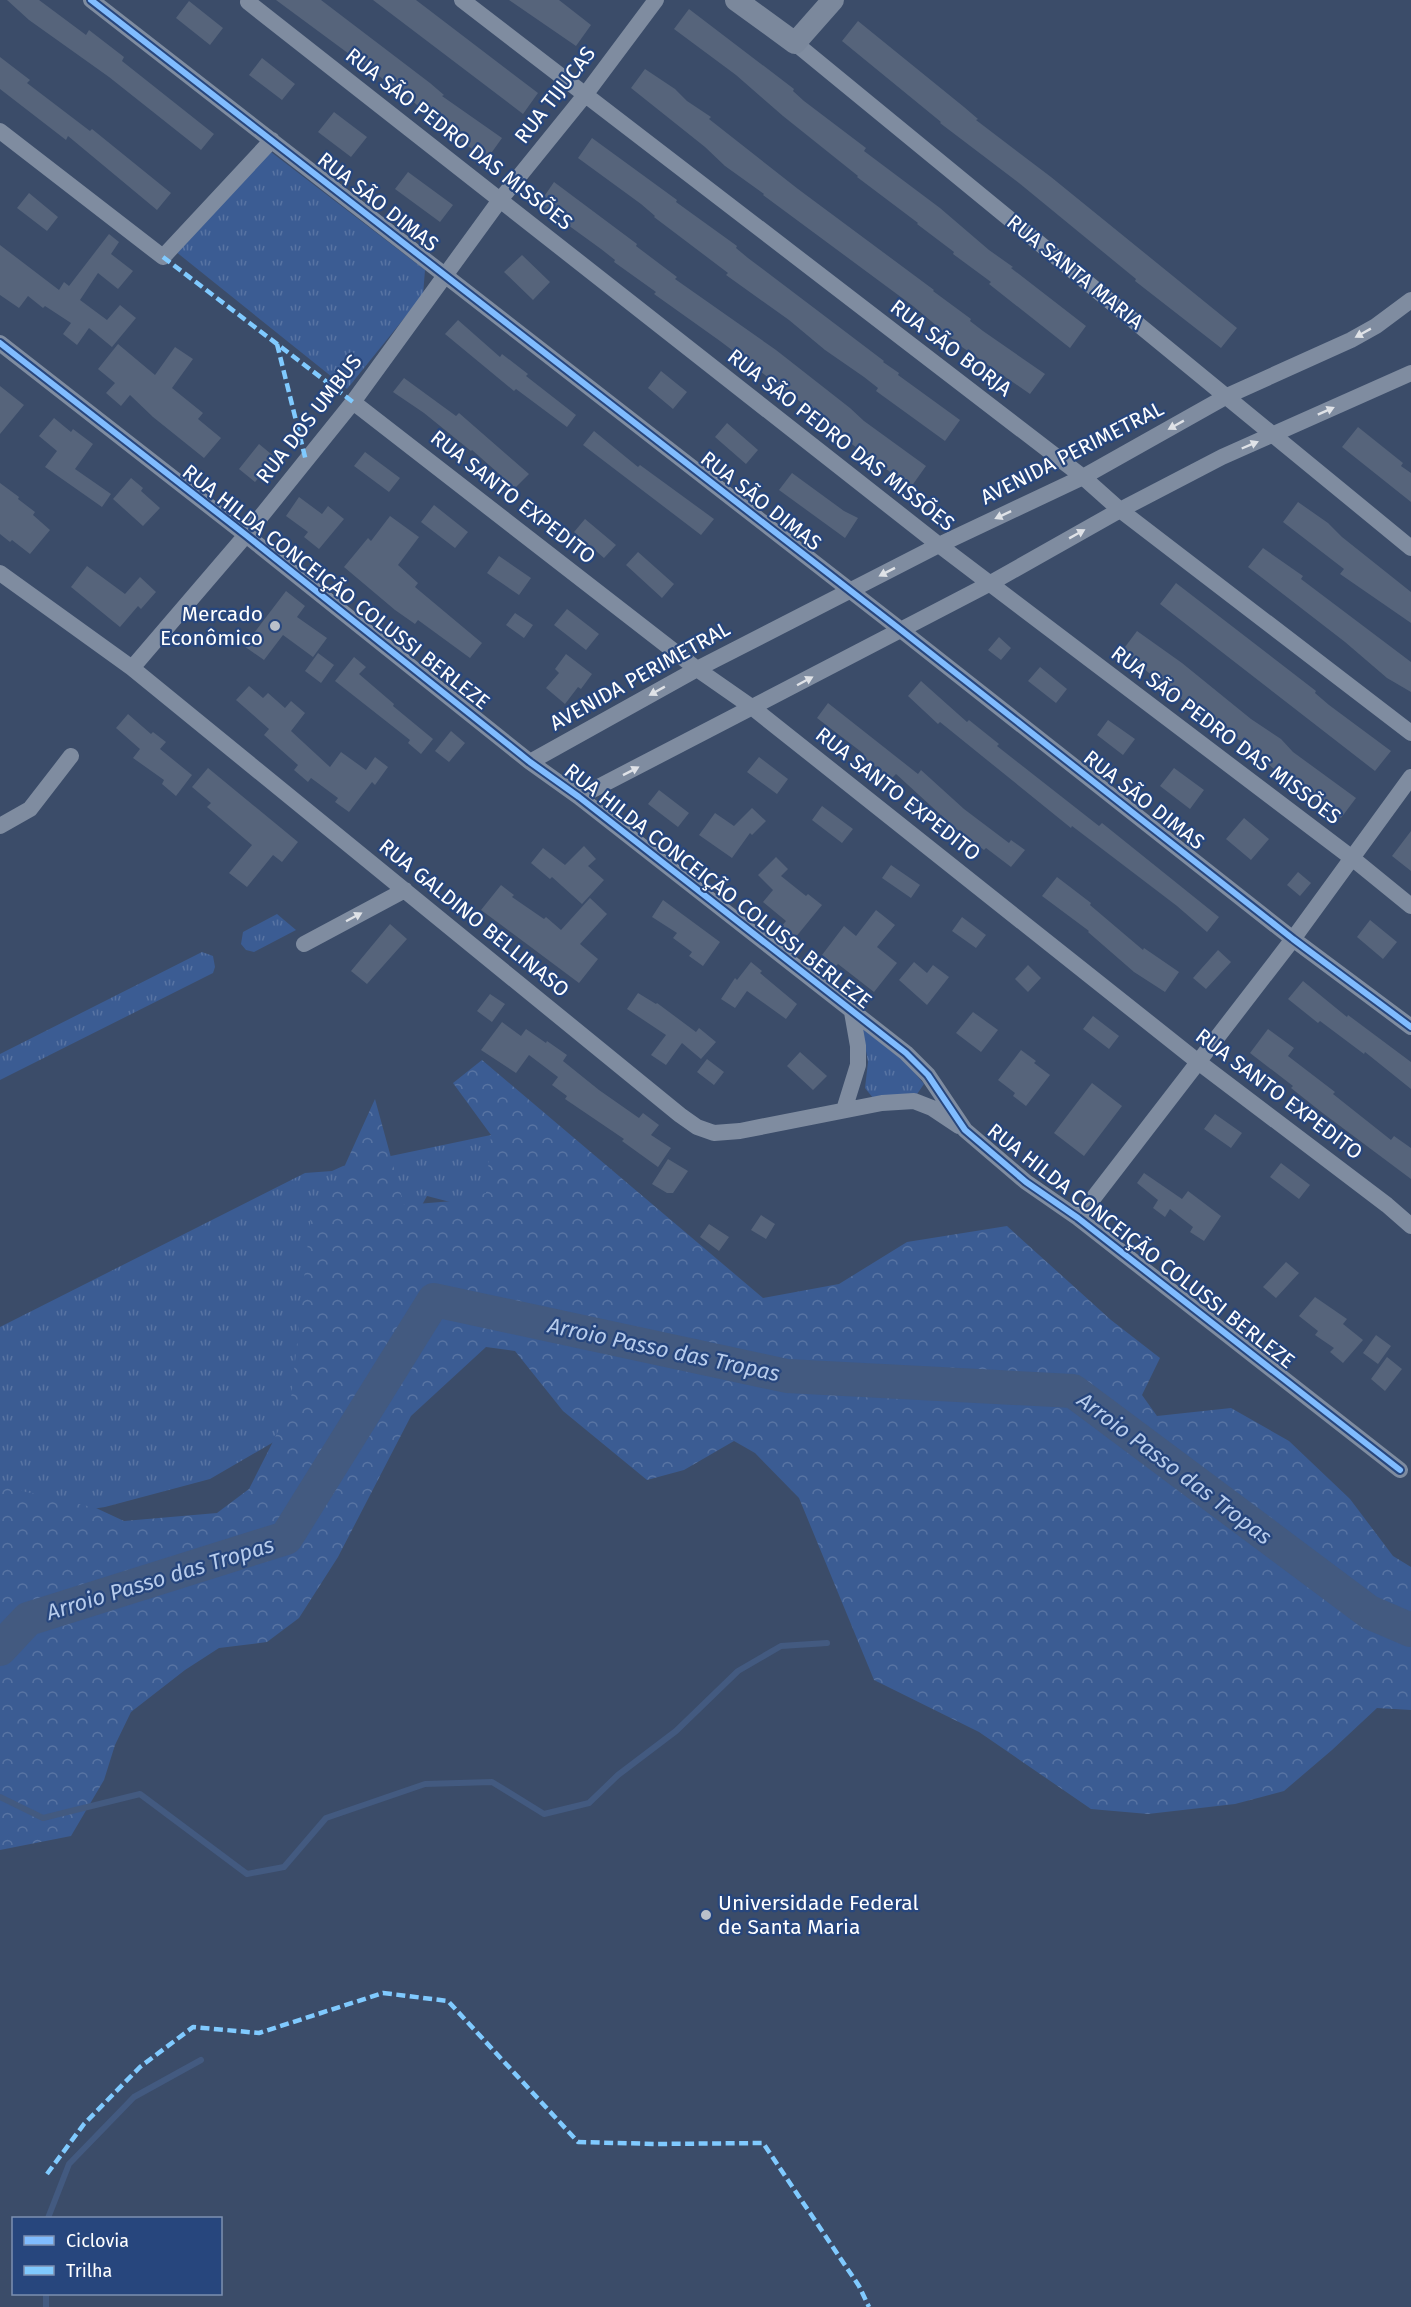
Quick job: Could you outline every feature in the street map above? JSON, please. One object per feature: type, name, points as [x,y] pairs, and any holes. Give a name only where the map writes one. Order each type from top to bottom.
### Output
[{"type":"street","name":"RUA SÃO DIMAS","points":[[91,0],[901,630],[1293,939],[1411,1027]]},
{"type":"street","name":"RUA SÃO BORJA","points":[[462,0],[1083,477],[1120,510],[1411,734]]},
{"type":"street","name":"RUA TIJUCAS","points":[[445,275],[657,0]]},
{"type":"street","name":"RUA SANTA MARIA","points":[[736,0],[795,44],[1411,548]]},
{"type":"street","points":[[795,44],[833,0]]},
{"type":"street","name":"RUA SÃO PEDRO DAS MISSÕES","points":[[249,1],[989,584],[1352,858],[1411,906]]},
{"type":"street","points":[[0,131],[164,257],[272,140]]},
{"type":"street","name":"RUA DOS UMBUS","points":[[132,668],[246,535],[353,402],[445,275]]},
{"type":"street","name":"AVENIDA PERIMETRAL","points":[[530,762],[697,669],[939,545],[1083,477],[1227,396],[1351,340],[1376,326],[1411,300]]},
{"type":"street","name":"RUA HILDA CONCEIÇÃO COLUSSI BERLEZE","points":[[0,343],[246,535],[530,762],[579,797],[906,1053],[933,1082],[965,1130],[1026,1182],[1078,1218],[1400,1470]]},
{"type":"street","points":[[579,797],[989,584],[1120,510],[1222,457],[1411,373]]},
{"type":"street","name":"RUA SANTO EXPEDITO","points":[[353,402],[697,669],[753,708],[1197,1060],[1387,1204],[1411,1226]]},
{"type":"street","name":"RUA GALDINO BELLINASO","points":[[0,573],[132,668],[697,1127],[714,1132],[740,1131],[882,1103],[914,1101],[932,1108],[965,1130]]},
{"type":"street","points":[[1,824],[30,809],[71,756]]},
{"type":"street","points":[[1078,1218],[1197,1060],[1293,939],[1411,777]]},
{"type":"street","points":[[304,944],[405,890]]},
{"type":"street","points":[[844,1110],[858,1065],[858,1046],[852,1012]]},
{"type":"street","points":[[921,1104],[933,1082]]},
{"type":"green space","points":[[271,152],[425,270],[423,295],[347,389],[175,251]]},
{"type":"green space","points":[[277,914],[296,930],[254,952],[246,950],[241,944],[243,932]]},
{"type":"green space","points":[[202,952],[213,956],[215,967],[213,973],[0,1080],[0,1054]]},
{"type":"green space","points":[[862,1028],[905,1061],[924,1084],[915,1097],[873,1098],[865,1088],[868,1062]]},
{"type":"green space","points":[[482,1060],[763,1298],[839,1284],[907,1242],[1007,1226],[1111,1320],[1160,1358],[1142,1395],[1157,1416],[1231,1408],[1289,1441],[1350,1499],[1393,1556],[1411,1567],[1411,1710],[1377,1708],[1284,1791],[1235,1804],[1148,1814],[1091,1809],[979,1732],[874,1680],[799,1498],[755,1453],[734,1441],[684,1470],[647,1480],[563,1411],[515,1351],[486,1347],[411,1416],[338,1557],[299,1618],[267,1642],[219,1648],[185,1670],[131,1712],[115,1745],[104,1780],[71,1836],[0,1850],[0,1486],[96,1508],[124,1521],[217,1513],[249,1489],[290,1408],[311,1214],[331,1196],[375,1099],[404,1205],[453,1201],[486,1193],[491,1135],[453,1083]]},
{"type":"green space","points":[[539,1125],[516,1219],[427,1196],[284,1436],[210,1479],[105,1507],[0,1523],[0,1327],[305,1173],[332,1171],[343,1166]]},
{"type":"building","points":[[7,0],[39,0],[86,35],[89,30],[124,57],[122,61],[214,134],[201,150],[109,77],[29,20]]},
{"type":"building","points":[[276,0],[321,0],[430,83],[444,95],[442,96],[502,138],[487,159],[444,130],[421,112],[423,110],[410,99]]},
{"type":"building","points":[[373,0],[416,0],[538,93],[523,114]]},
{"type":"building","points":[[509,0],[559,0],[591,25],[576,46]]},
{"type":"building","points":[[189,1],[223,28],[210,45],[176,18]]},
{"type":"building","points":[[689,9],[794,89],[793,91],[804,101],[866,148],[864,151],[940,208],[989,250],[1013,267],[1011,268],[1086,326],[1070,348],[989,284],[991,282],[953,254],[954,252],[918,223],[857,177],[736,75],[674,29]]},
{"type":"building","points":[[858,21],[964,107],[978,119],[976,120],[1051,177],[1237,328],[1221,348],[1135,281],[1136,279],[1019,183],[940,123],[842,41]]},
{"type":"building","points":[[0,57],[30,80],[27,83],[90,131],[92,129],[171,193],[157,210],[68,136],[66,140],[0,89]]},
{"type":"building","points":[[262,58],[295,84],[282,100],[249,75]]},
{"type":"building","points":[[645,69],[675,89],[687,101],[711,117],[709,119],[798,189],[934,290],[983,331],[1045,374],[1030,394],[962,347],[913,306],[725,166],[705,147],[631,88]]},
{"type":"building","points":[[334,112],[367,137],[351,157],[318,132]]},
{"type":"building","points":[[592,138],[677,200],[676,202],[737,246],[736,248],[748,258],[884,361],[899,373],[898,375],[960,420],[945,441],[876,391],[878,388],[864,377],[726,275],[728,273],[654,217],[641,204],[578,158]]},
{"type":"building","points":[[408,172],[453,205],[440,222],[395,189]]},
{"type":"building","points":[[554,182],[637,244],[636,246],[677,277],[675,279],[776,350],[864,421],[926,466],[911,487],[842,437],[844,435],[720,341],[654,294],[656,292],[539,204]]},
{"type":"building","points":[[29,193],[58,217],[47,231],[17,208]]},
{"type":"building","points":[[109,234],[119,242],[111,254],[133,271],[118,289],[98,273],[80,300],[107,320],[120,305],[136,318],[112,347],[89,328],[77,345],[63,334],[71,323],[45,306],[43,308],[28,296],[19,308],[0,295],[0,245],[59,290],[64,282],[69,286]]},
{"type":"building","points":[[522,255],[550,282],[533,300],[504,272]]},
{"type":"building","points":[[458,320],[500,357],[502,354],[576,415],[567,427],[516,389],[514,391],[445,334]]},
{"type":"building","points":[[118,344],[155,375],[175,347],[193,359],[172,388],[203,413],[198,419],[221,438],[204,458],[153,417],[130,395],[121,406],[106,393],[115,383],[98,369]]},
{"type":"building","points":[[661,371],[687,392],[673,409],[648,388]]},
{"type":"building","points":[[404,378],[456,416],[459,413],[529,474],[515,488],[472,450],[393,392]]},
{"type":"building","points":[[0,386],[24,405],[0,434]]},
{"type":"building","points":[[54,418],[71,432],[73,429],[93,444],[75,469],[111,494],[102,507],[45,467],[57,451],[39,436]]},
{"type":"building","points":[[727,423],[758,450],[746,464],[715,437]]},
{"type":"building","points":[[1358,427],[1403,463],[1401,466],[1411,473],[1411,502],[1342,447]]},
{"type":"building","points":[[594,431],[638,467],[640,465],[714,519],[701,535],[583,445]]},
{"type":"building","points":[[259,444],[276,458],[255,482],[239,469]]},
{"type":"building","points":[[365,452],[400,478],[389,492],[354,466]]},
{"type":"building","points":[[792,473],[844,511],[858,518],[845,538],[779,490]]},
{"type":"building","points":[[131,478],[143,488],[141,491],[160,508],[143,526],[113,499]]},
{"type":"building","points":[[0,483],[35,512],[33,515],[50,530],[30,554],[0,534]]},
{"type":"building","points":[[299,497],[322,514],[328,506],[344,519],[319,549],[304,537],[308,532],[286,516]]},
{"type":"building","points":[[1298,502],[1328,523],[1342,537],[1411,592],[1411,623],[1340,574],[1344,569],[1283,522]]},
{"type":"building","points":[[434,505],[468,532],[455,548],[421,522]]},
{"type":"building","points":[[390,516],[419,537],[398,565],[418,583],[415,587],[482,643],[470,658],[418,620],[415,624],[395,610],[344,567],[368,538],[371,541]]},
{"type":"building","points":[[585,519],[616,545],[604,558],[574,532]]},
{"type":"building","points":[[1263,548],[1303,576],[1301,579],[1411,662],[1411,692],[1387,678],[1345,642],[1248,567]]},
{"type":"building","points":[[638,552],[674,584],[662,598],[626,565]]},
{"type":"building","points":[[499,556],[531,578],[519,595],[487,573]]},
{"type":"building","points":[[87,566],[125,594],[140,577],[156,592],[141,609],[138,606],[120,627],[71,587]]},
{"type":"building","points":[[1176,583],[1316,691],[1315,693],[1329,705],[1391,751],[1375,771],[1160,604]]},
{"type":"building","name":"Mercado Econômico","points":[[286,591],[305,606],[297,617],[327,638],[313,657],[283,635],[264,660],[244,646]]},
{"type":"building","points":[[567,609],[599,634],[586,650],[554,625]]},
{"type":"building","points":[[515,613],[533,625],[524,638],[506,625]]},
{"type":"building","points":[[1137,631],[1182,663],[1251,719],[1281,739],[1293,752],[1356,798],[1341,818],[1294,785],[1258,756],[1259,754],[1181,699],[1122,651]]},
{"type":"building","points":[[999,637],[1011,648],[1001,660],[988,650]]},
{"type":"building","points":[[318,653],[334,665],[321,683],[305,671]]},
{"type":"building","points":[[566,654],[592,674],[581,689],[578,687],[565,704],[546,688],[559,673],[555,669]]},
{"type":"building","points":[[354,657],[366,667],[359,674],[433,739],[421,754],[408,743],[410,740],[335,681]]},
{"type":"building","points":[[1040,667],[1067,689],[1056,703],[1028,681]]},
{"type":"building","points":[[921,681],[967,722],[969,720],[999,744],[997,746],[1099,826],[1102,823],[1219,917],[1207,932],[1177,906],[1072,826],[1071,828],[940,722],[938,724],[908,696]]},
{"type":"building","points":[[249,686],[263,698],[268,693],[285,708],[291,701],[305,713],[291,731],[330,767],[341,752],[366,770],[375,757],[388,767],[375,785],[372,782],[349,812],[335,802],[338,798],[311,778],[308,782],[294,770],[298,765],[264,735],[269,729],[236,700]]},
{"type":"building","points":[[828,703],[918,774],[921,770],[964,809],[1009,843],[1011,840],[1025,850],[1011,867],[986,848],[984,850],[954,827],[896,774],[891,779],[862,756],[864,754],[817,718]]},
{"type":"building","points":[[128,714],[151,734],[153,732],[166,742],[160,749],[192,775],[176,796],[162,784],[164,780],[133,758],[140,749],[116,728]]},
{"type":"building","points":[[1108,720],[1135,739],[1123,755],[1097,735]]},
{"type":"building","points":[[451,731],[465,743],[449,762],[435,751]]},
{"type":"building","points":[[759,757],[788,779],[777,794],[747,772]]},
{"type":"building","points":[[208,768],[298,842],[282,862],[273,855],[247,887],[229,873],[252,845],[207,807],[211,803],[192,787]]},
{"type":"building","points":[[1174,768],[1204,790],[1190,809],[1160,786]]},
{"type":"building","points":[[659,790],[689,813],[678,827],[648,804]]},
{"type":"building","points":[[822,806],[853,829],[842,843],[812,820]]},
{"type":"building","points":[[752,808],[766,821],[752,835],[750,833],[732,858],[699,835],[715,813],[734,826]]},
{"type":"building","points":[[1244,818],[1269,839],[1251,860],[1226,839]]},
{"type":"building","points":[[1411,831],[1411,871],[1392,856]]},
{"type":"building","points":[[584,846],[596,859],[588,866],[604,880],[582,904],[552,877],[550,879],[531,863],[543,848],[565,865]]},
{"type":"building","points":[[776,857],[788,869],[781,876],[806,896],[808,894],[822,905],[795,938],[781,927],[786,921],[763,902],[773,890],[758,875]]},
{"type":"building","points":[[891,865],[920,885],[911,898],[882,878]]},
{"type":"building","points":[[1298,872],[1311,883],[1300,896],[1287,885]]},
{"type":"building","points":[[1057,877],[1091,903],[1090,905],[1143,950],[1144,948],[1179,972],[1165,992],[1134,972],[1089,931],[1042,896]]},
{"type":"building","points":[[501,885],[514,895],[512,897],[544,919],[546,917],[561,930],[590,898],[607,914],[580,944],[598,959],[579,983],[481,910]]},
{"type":"building","points":[[663,900],[720,942],[703,966],[689,956],[692,952],[673,938],[677,933],[652,917]]},
{"type":"building","points":[[876,910],[895,925],[877,947],[897,963],[874,992],[838,964],[836,966],[822,955],[844,926],[856,936]]},
{"type":"building","points":[[962,917],[986,935],[976,948],[952,931]]},
{"type":"building","points":[[1370,920],[1397,942],[1383,959],[1357,937]]},
{"type":"building","points":[[390,924],[407,939],[367,984],[351,971]]},
{"type":"building","points":[[1218,950],[1231,962],[1206,989],[1193,978]]},
{"type":"building","points":[[751,962],[762,971],[760,973],[797,1004],[786,1019],[747,991],[735,1008],[721,999],[735,978],[737,980]]},
{"type":"building","points":[[914,962],[927,973],[933,965],[949,977],[927,1005],[899,980]]},
{"type":"building","points":[[1028,965],[1041,978],[1028,992],[1015,979]]},
{"type":"building","points":[[1303,981],[1347,1017],[1348,1015],[1411,1062],[1411,1089],[1365,1052],[1364,1054],[1320,1021],[1318,1023],[1288,999]]},
{"type":"building","points":[[638,993],[657,1003],[696,1032],[699,1028],[716,1042],[701,1059],[682,1043],[666,1065],[651,1055],[666,1035],[627,1009]]},
{"type":"building","points":[[490,994],[505,1004],[492,1022],[477,1011]]},
{"type":"building","points":[[973,1012],[998,1030],[981,1052],[956,1033]]},
{"type":"building","points":[[1093,1016],[1119,1036],[1109,1049],[1083,1029]]},
{"type":"building","points":[[502,1022],[521,1036],[526,1029],[546,1043],[547,1041],[567,1055],[563,1061],[599,1090],[639,1118],[643,1113],[659,1125],[651,1135],[671,1148],[658,1167],[622,1141],[624,1139],[565,1099],[567,1096],[552,1085],[558,1077],[529,1055],[516,1073],[481,1050]]},
{"type":"building","points":[[1268,1029],[1294,1048],[1288,1056],[1335,1092],[1333,1094],[1391,1140],[1394,1136],[1411,1148],[1411,1179],[1320,1111],[1291,1088],[1293,1086],[1250,1053]]},
{"type":"building","points":[[1021,1050],[1050,1075],[1026,1106],[1013,1096],[1015,1093],[998,1080]]},
{"type":"building","points":[[800,1052],[827,1076],[813,1090],[787,1066]]},
{"type":"building","points":[[707,1059],[724,1072],[714,1085],[697,1072]]},
{"type":"building","points":[[1092,1083],[1122,1106],[1084,1156],[1054,1133]]},
{"type":"building","points":[[1215,1114],[1242,1133],[1231,1148],[1204,1129]]},
{"type":"building","points":[[668,1159],[688,1171],[673,1193],[667,1193],[652,1184]]},
{"type":"building","points":[[1281,1163],[1310,1185],[1299,1199],[1270,1177]]},
{"type":"building","points":[[1144,1173],[1182,1199],[1188,1191],[1221,1216],[1204,1241],[1190,1232],[1193,1227],[1170,1209],[1165,1217],[1153,1208],[1158,1200],[1137,1183]]},
{"type":"building","points":[[761,1215],[775,1224],[766,1239],[751,1230]]},
{"type":"building","points":[[709,1224],[729,1237],[719,1251],[700,1237]]},
{"type":"building","points":[[1286,1262],[1299,1273],[1276,1298],[1263,1287]]},
{"type":"building","points":[[1315,1297],[1347,1319],[1343,1324],[1363,1340],[1343,1363],[1330,1352],[1334,1348],[1315,1335],[1318,1331],[1299,1316]]},
{"type":"building","points":[[1376,1335],[1391,1346],[1378,1364],[1363,1353]]},
{"type":"building","points":[[1387,1357],[1402,1369],[1385,1391],[1371,1379]]},
{"type":"waterway","name":"Arroio Passo das Tropas","points":[[0,1649],[28,1619],[286,1538],[434,1300],[787,1376],[1073,1391],[1369,1612],[1411,1630]]},
{"type":"waterway","points":[[0,1797],[43,1818],[140,1794],[247,1874],[284,1867],[326,1818],[425,1784],[492,1782],[544,1814],[589,1803],[618,1775],[676,1731],[738,1671],[781,1646],[827,1643]]},
{"type":"waterway","points":[[48,2217],[69,2164],[134,2097],[201,2060]]},
{"type":"waterway","points":[[46,2295],[46,2307]]},
{"type":"marked path","points":[[163,257],[353,402]]},
{"type":"marked path","points":[[277,344],[306,461]]},
{"type":"marked path","points":[[47,2174],[84,2124],[140,2067],[193,2027],[259,2033],[383,1993],[448,2001],[578,2142],[763,2143],[859,2286],[869,2307]]},
{"type":"cycle path","points":[[91,0],[901,630],[1293,939],[1411,1027]]},
{"type":"cycle path","points":[[0,343],[246,535],[530,762],[579,797],[906,1053],[928,1075],[965,1130],[1026,1182],[1078,1218],[1400,1470]]},
{"type":"place","name":"Mercado Econômico","points":[[275,626]]},
{"type":"place","name":"Universidade Federal de Santa Maria","points":[[706,1915]]}]
